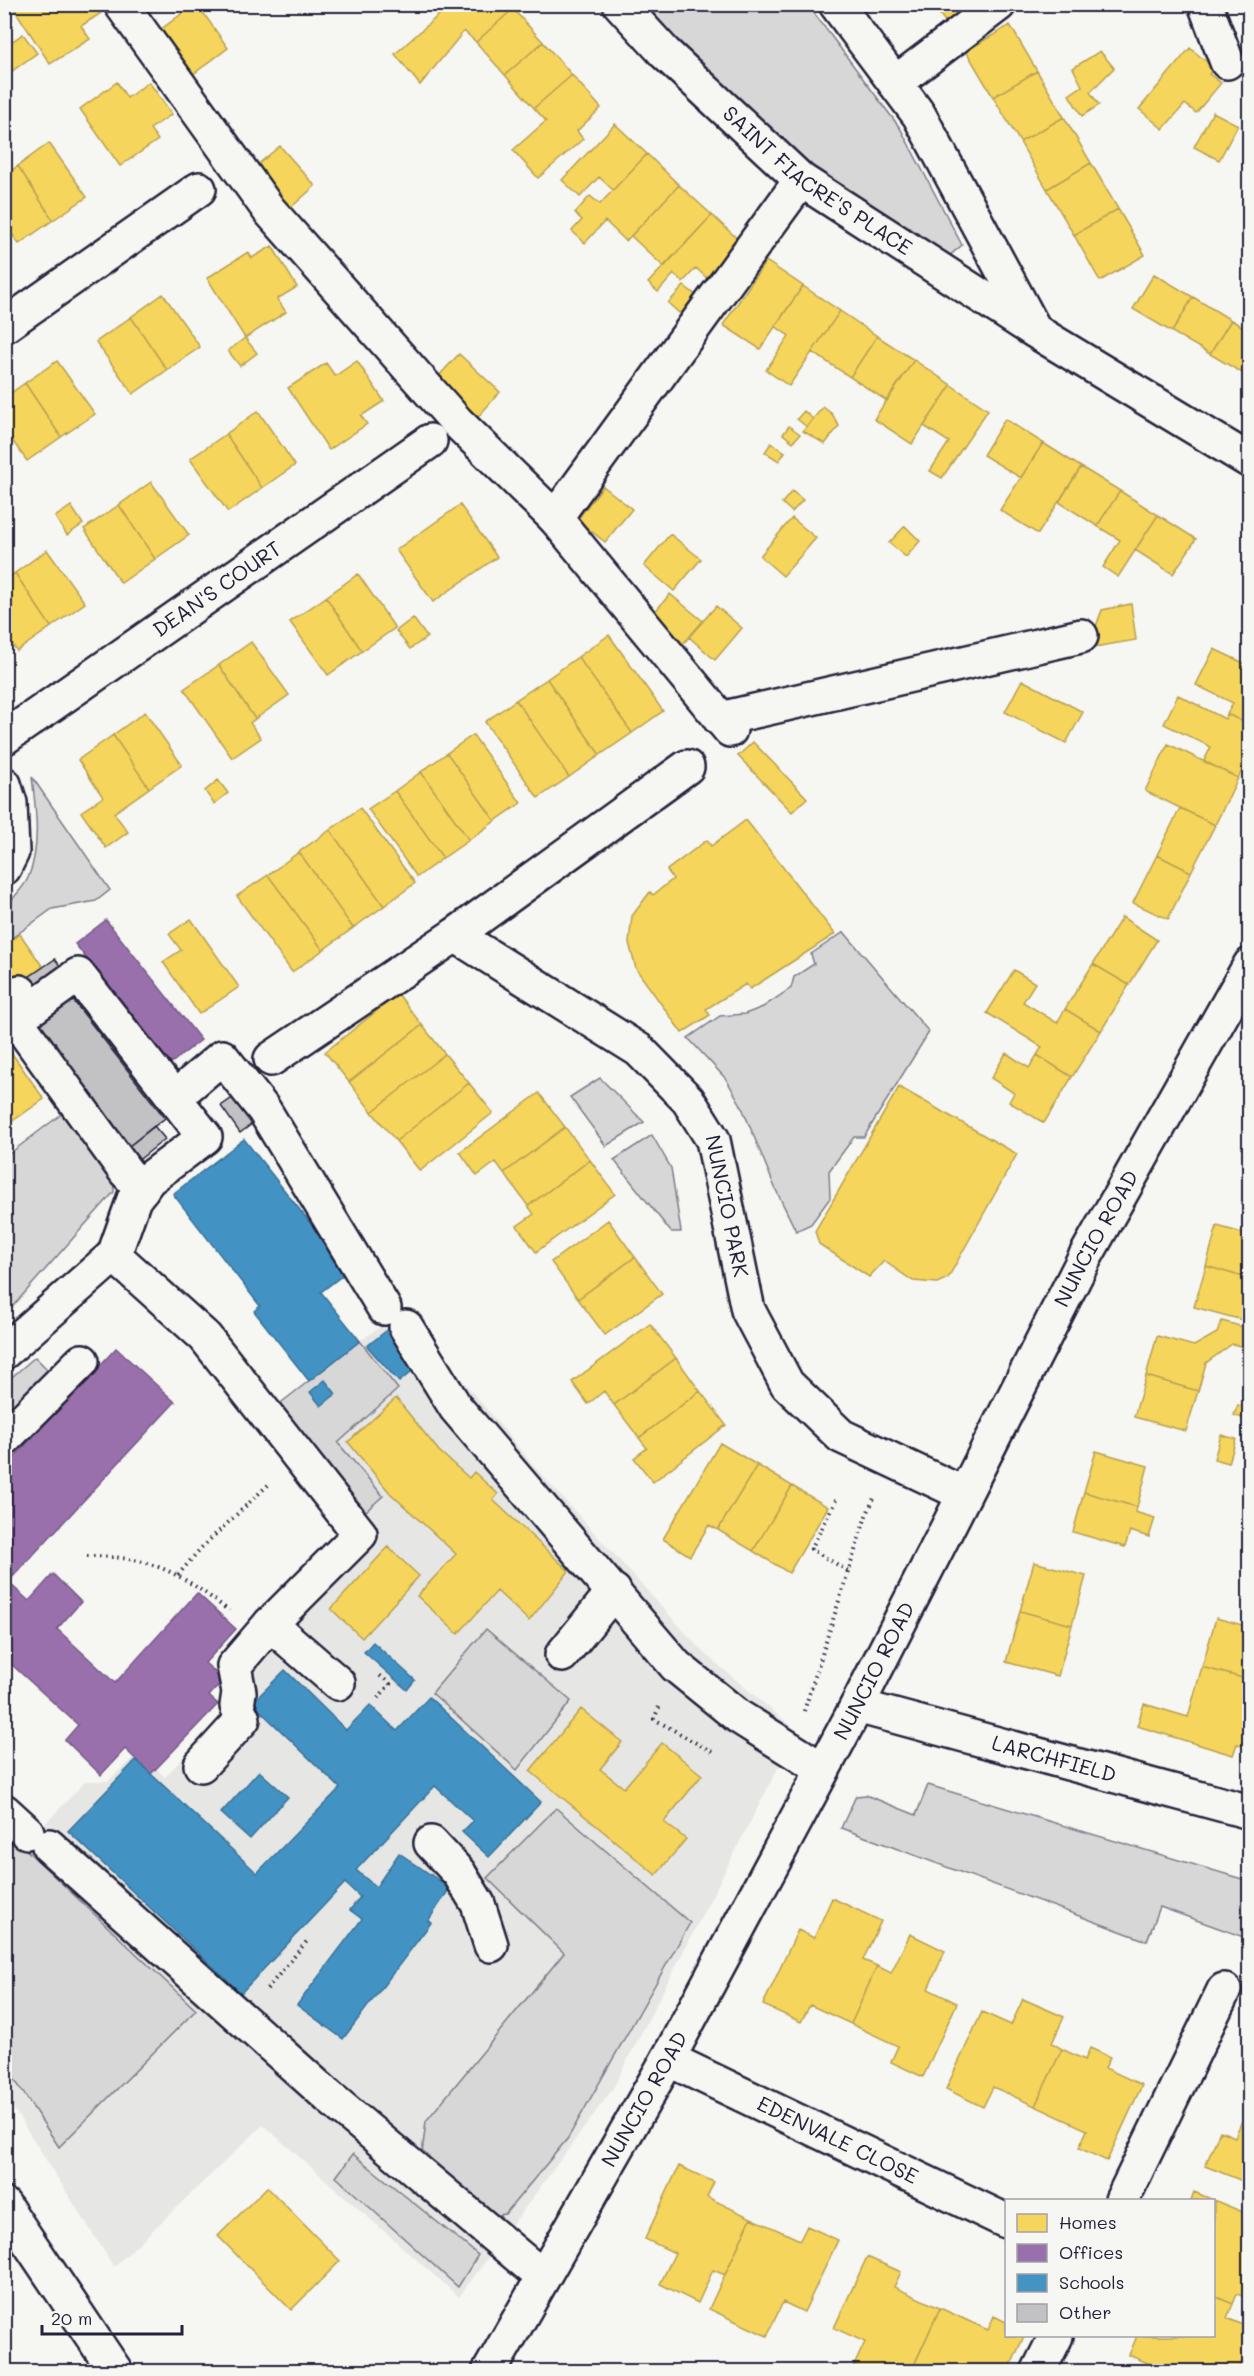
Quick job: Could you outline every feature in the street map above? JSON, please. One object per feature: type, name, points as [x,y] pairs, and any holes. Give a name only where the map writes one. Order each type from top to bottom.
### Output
[{"type":"street","points":[[121,4],[269,210],[457,422],[555,518],[725,725],[1081,636]]},
{"type":"street","name":"SAINT FIACRE'S PLACE","points":[[620,4],[665,53],[801,180],[1035,331],[1250,461]]},
{"type":"street","points":[[836,4],[919,115],[1035,331]]},
{"type":"street","points":[[895,83],[999,4]]},
{"type":"street","points":[[1204,4],[1227,62]]},
{"type":"street","points":[[555,518],[801,180]]},
{"type":"street","points":[[4,326],[199,189]]},
{"type":"street","name":"DEAN'S COURT","points":[[4,738],[430,441]]},
{"type":"street","points":[[271,1059],[455,935],[687,767]]},
{"type":"street","points":[[4,784],[10,803],[12,852],[4,868]]},
{"type":"street","name":"NUNCIO PARK","points":[[455,935],[639,1050],[688,1100],[713,1140],[748,1310],[787,1384],[841,1436],[964,1494]]},
{"type":"street","name":"NUNCIO ROAD","points":[[489,2372],[668,2059],[857,1706],[1084,1259],[1250,965]]},
{"type":"street","points":[[4,1352],[114,1255],[134,1199],[149,1179],[206,1137],[78,975],[32,1008],[13,999]]},
{"type":"street","points":[[13,999],[126,1172],[142,1189]]},
{"type":"street","points":[[174,1098],[222,1057],[264,1110],[395,1317],[456,1408],[676,1666],[739,1717],[822,1769]]},
{"type":"street","points":[[114,1255],[204,1337],[360,1534],[265,1630],[234,1666],[239,1692],[237,1706],[243,1719],[201,1765]]},
{"type":"street","points":[[4,1439],[82,1361]]},
{"type":"street","points":[[562,1655],[614,1592]]},
{"type":"street","points":[[265,1630],[338,1683]]},
{"type":"street","name":"LARCHFIELD","points":[[857,1706],[1250,1812]]},
{"type":"street","points":[[27,1830],[328,2097],[543,2277]]},
{"type":"street","points":[[431,1842],[459,1873],[478,1904],[491,1945]]},
{"type":"street","points":[[1122,2199],[1224,1990]]},
{"type":"street","name":"EDENVALE CLOSE","points":[[668,2059],[1005,2221]]},
{"type":"street","points":[[4,2205],[116,2372]]},
{"type":"street","points":[[1038,2372],[1056,2337]]},
{"type":"path","points":[[791,1750],[866,1516],[890,1459]]},
{"type":"path","points":[[178,1575],[201,1548],[272,1481]]},
{"type":"path","points":[[836,1500],[811,1549],[848,1571]]},
{"type":"path","points":[[87,1556],[112,1556],[142,1560],[193,1583],[265,1630]]},
{"type":"path","points":[[375,1700],[390,1684],[386,1681]]},
{"type":"path","points":[[241,2019],[307,1941]]},
{"type":"shaded area","points":[[636,5],[808,5],[900,128],[962,245],[942,262],[808,176]]},
{"type":"shaded area","points":[[32,777],[110,890],[96,901],[52,909],[5,943],[5,907],[26,882],[35,854],[35,802]]},
{"type":"shaded area","points":[[844,932],[929,1032],[864,1137],[854,1137],[829,1171],[830,1198],[811,1224],[796,1231],[776,1190],[741,1105],[726,1079],[688,1038],[720,1016],[745,1014],[763,1007],[791,988],[794,977],[814,964],[811,954]]},
{"type":"shaded area","points":[[600,1078],[644,1122],[606,1146],[570,1097]]},
{"type":"shaded area","points":[[63,1113],[113,1177],[114,1192],[5,1315],[5,1157]]},
{"type":"shaded area","points":[[652,1135],[671,1168],[681,1232],[671,1232],[614,1160]]},
{"type":"shaded area","points":[[404,1310],[539,1472],[704,1653],[797,1731],[612,2090],[459,2297],[263,2125],[114,2267],[5,2095],[4,1867],[86,1781],[108,1781],[139,1752],[165,1777],[233,1704],[275,1609],[372,1518],[278,1405]]},
{"type":"shaded area","points":[[360,1341],[398,1389],[338,1443],[383,1496],[366,1511],[278,1405]]},
{"type":"shaded area","points":[[35,1357],[51,1373],[5,1420],[5,1383]]},
{"type":"shaded area","points":[[486,1629],[571,1701],[517,1770],[432,1693]]},
{"type":"shaded area","points":[[928,1785],[1249,1881],[1249,1939],[1160,1907],[1147,1941],[841,1828],[856,1796],[866,1795],[916,1815]]},
{"type":"shaded area","points":[[556,1808],[690,1923],[568,2138],[505,2214],[491,2216],[421,2162],[426,2121],[564,1953],[487,1878]]},
{"type":"shaded area","points":[[4,1829],[196,2010],[59,2147],[5,2065]]},
{"type":"shaded area","points":[[353,2154],[478,2255],[458,2287],[336,2177]]},
{"type":"building: Homes","points":[[11,4],[96,4],[101,13],[81,26],[90,39],[50,64]]},
{"type":"building: Homes","points":[[195,4],[228,48],[192,75],[160,30]]},
{"type":"building: Homes","points":[[451,4],[509,4],[513,9],[476,42],[464,31],[420,85],[395,54]]},
{"type":"building: Homes","points":[[932,4],[989,4],[952,31]]},
{"type":"building: Homes","points":[[513,9],[543,42],[505,75],[476,42]]},
{"type":"building: Homes","points":[[1010,25],[1037,71],[993,97],[966,51]]},
{"type":"building: Homes","points":[[23,34],[37,53],[8,74],[4,69],[4,47]]},
{"type":"building: Homes","points":[[543,42],[572,75],[534,108],[505,75]]},
{"type":"building: Homes","points":[[1190,48],[1214,68],[1209,74],[1221,83],[1196,113],[1185,104],[1163,129],[1139,109]]},
{"type":"building: Homes","points":[[1100,51],[1114,68],[1090,92],[1099,105],[1082,116],[1069,95],[1082,86],[1073,68]]},
{"type":"building: Homes","points":[[1037,71],[1064,117],[1020,142],[993,97]]},
{"type":"building: Homes","points":[[572,75],[601,108],[577,131],[583,139],[538,178],[513,150],[546,121],[534,108]]},
{"type":"building: Homes","points":[[117,82],[127,98],[149,82],[172,114],[150,129],[158,140],[120,166],[80,109]]},
{"type":"building: Homes","points":[[1213,112],[1238,125],[1219,160],[1194,147]]},
{"type":"building: Homes","points":[[1064,117],[1091,163],[1047,189],[1020,142]]},
{"type":"building: Homes","points":[[615,124],[647,154],[613,190],[599,177],[580,197],[562,180]]},
{"type":"building: Homes","points":[[49,143],[87,197],[53,220],[18,166]]},
{"type":"building: Homes","points":[[280,146],[315,186],[287,211],[251,170]]},
{"type":"building: Homes","points":[[647,154],[679,185],[626,241],[605,221],[585,243],[572,231],[582,220],[575,213],[590,196],[600,204]]},
{"type":"building: Homes","points":[[1091,163],[1118,209],[1074,235],[1047,189]]},
{"type":"building: Homes","points":[[18,166],[53,220],[19,244],[4,223],[4,175]]},
{"type":"building: Homes","points":[[679,185],[712,215],[664,267],[631,236]]},
{"type":"building: Homes","points":[[1118,209],[1145,255],[1100,281],[1074,235]]},
{"type":"building: Homes","points":[[712,215],[745,246],[711,282],[696,268],[683,282],[674,274],[658,292],[648,283]]},
{"type":"building: Homes","points":[[272,246],[297,287],[277,299],[286,312],[245,338],[207,278],[248,252],[252,258]]},
{"type":"building: Homes","points":[[766,261],[803,286],[760,349],[723,325]]},
{"type":"building: Homes","points":[[1154,274],[1193,297],[1172,332],[1133,309]]},
{"type":"building: Homes","points":[[684,286],[700,298],[686,319],[668,303]]},
{"type":"building: Homes","points":[[803,286],[840,311],[789,386],[766,370],[789,336],[775,326]]},
{"type":"building: Homes","points":[[163,294],[200,347],[167,370],[131,317]]},
{"type":"building: Homes","points":[[1193,297],[1231,320],[1210,354],[1172,332]]},
{"type":"building: Homes","points":[[840,311],[877,336],[850,377],[812,352]]},
{"type":"building: Homes","points":[[131,317],[167,370],[133,394],[96,342]]},
{"type":"building: Homes","points":[[1231,320],[1250,331],[1249,377],[1210,354]]},
{"type":"building: Homes","points":[[877,336],[914,360],[887,401],[850,377]]},
{"type":"building: Homes","points":[[245,338],[257,353],[240,366],[228,351]]},
{"type":"building: Homes","points":[[459,354],[500,392],[477,418],[435,380]]},
{"type":"building: Homes","points":[[914,360],[951,385],[912,444],[874,419]]},
{"type":"building: Homes","points":[[57,361],[95,414],[61,437],[25,383]]},
{"type":"building: Homes","points":[[357,361],[384,401],[361,416],[367,424],[329,450],[288,388],[326,363],[335,376]]},
{"type":"building: Homes","points":[[25,383],[61,437],[27,461],[4,429],[4,398]]},
{"type":"building: Homes","points":[[951,385],[988,410],[942,478],[930,471],[949,442],[924,426]]},
{"type":"building: Homes","points":[[823,407],[832,414],[839,426],[825,444],[803,431]]},
{"type":"building: Homes","points":[[258,411],[295,465],[262,488],[226,434]]},
{"type":"building: Homes","points":[[804,411],[813,419],[807,427],[797,419]]},
{"type":"building: Homes","points":[[1005,419],[1043,443],[1021,478],[983,455]]},
{"type":"building: Homes","points":[[789,426],[800,434],[793,442],[783,434]]},
{"type":"building: Homes","points":[[226,434],[262,488],[228,512],[190,459]]},
{"type":"building: Homes","points":[[771,443],[785,452],[779,461],[765,452]]},
{"type":"building: Homes","points":[[1043,443],[1081,467],[1038,534],[1000,510]]},
{"type":"building: Homes","points":[[1081,467],[1120,491],[1097,526],[1059,502]]},
{"type":"building: Homes","points":[[151,482],[189,535],[155,559],[119,505]]},
{"type":"building: Homes","points":[[603,486],[632,509],[605,542],[577,520]]},
{"type":"building: Homes","points":[[792,491],[803,500],[792,512],[782,503]]},
{"type":"building: Homes","points":[[1120,491],[1158,515],[1118,577],[1103,567],[1120,540],[1097,526]]},
{"type":"building: Homes","points":[[119,505],[155,559],[121,583],[84,529]]},
{"type":"building: Homes","points":[[460,505],[497,557],[433,602],[396,550]]},
{"type":"building: Homes","points":[[71,506],[83,524],[67,535],[55,517]]},
{"type":"building: Homes","points":[[1158,515],[1196,539],[1173,574],[1135,550]]},
{"type":"building: Homes","points":[[792,518],[816,538],[783,576],[760,556]]},
{"type":"building: Homes","points":[[905,526],[920,541],[906,557],[889,543]]},
{"type":"building: Homes","points":[[670,534],[701,559],[674,591],[644,566]]},
{"type":"building: Homes","points":[[47,550],[85,603],[51,627],[15,573]]},
{"type":"building: Homes","points":[[15,573],[51,627],[17,651],[4,633],[4,580]]},
{"type":"building: Homes","points":[[358,574],[395,628],[362,651],[326,597]]},
{"type":"building: Homes","points":[[670,594],[703,621],[676,652],[647,621]]},
{"type":"building: Homes","points":[[326,597],[362,651],[328,675],[290,622]]},
{"type":"building: Homes","points":[[1131,604],[1136,640],[1088,648],[1102,610]]},
{"type":"building: Homes","points":[[716,606],[742,628],[715,660],[689,637]]},
{"type":"building: Homes","points":[[413,618],[427,637],[410,649],[396,631]]},
{"type":"building: Homes","points":[[609,635],[663,711],[632,733],[578,657]]},
{"type":"building: Homes","points":[[251,642],[289,695],[255,719],[219,665]]},
{"type":"building: Homes","points":[[1214,649],[1250,666],[1250,725],[1227,714],[1233,703],[1196,685]]},
{"type":"building: Homes","points":[[578,657],[632,733],[600,755],[547,679]]},
{"type":"building: Homes","points":[[219,665],[255,719],[250,723],[261,738],[232,758],[184,689]]},
{"type":"building: Homes","points":[[547,679],[600,755],[569,777],[516,700]]},
{"type":"building: Homes","points":[[1022,680],[1083,712],[1066,743],[1005,712]]},
{"type":"building: Homes","points":[[1178,695],[1225,719],[1227,714],[1250,725],[1250,755],[1238,778],[1204,761],[1211,747],[1164,724]]},
{"type":"building: Homes","points":[[516,700],[569,777],[538,798],[485,722]]},
{"type":"building: Homes","points":[[145,712],[182,765],[149,788],[113,735]]},
{"type":"building: Homes","points":[[113,735],[149,788],[114,813],[128,832],[106,848],[81,812],[103,797],[78,760]]},
{"type":"building: Homes","points":[[473,735],[521,803],[495,821],[447,753]]},
{"type":"building: Homes","points":[[753,742],[807,798],[792,812],[738,756]]},
{"type":"building: Homes","points":[[1168,744],[1238,778],[1215,825],[1145,791]]},
{"type":"building: Homes","points":[[447,753],[495,821],[469,840],[421,772]]},
{"type":"building: Homes","points":[[421,772],[469,840],[443,858],[395,791]]},
{"type":"building: Homes","points":[[218,780],[228,793],[214,804],[205,791]]},
{"type":"building: Homes","points":[[395,791],[443,858],[417,877],[368,809]]},
{"type":"building: Homes","points":[[360,808],[415,883],[384,906],[330,830]]},
{"type":"building: Homes","points":[[1180,808],[1215,825],[1191,872],[1157,855]]},
{"type":"building: Homes","points":[[746,820],[835,934],[750,989],[746,984],[706,1009],[710,1015],[682,1033],[636,969],[629,943],[632,916],[650,892],[653,895],[673,879],[667,870],[707,840],[711,846]]},
{"type":"building: Homes","points":[[330,830],[384,906],[353,928],[299,852]]},
{"type":"building: Homes","points":[[299,852],[353,928],[323,950],[268,875]]},
{"type":"building: Homes","points":[[1157,855],[1191,872],[1168,919],[1133,903]]},
{"type":"building: Homes","points":[[268,875],[323,950],[292,972],[237,896]]},
{"type":"building: Homes","points":[[1122,917],[1157,940],[1129,985],[1093,964]]},
{"type":"building: Homes","points":[[191,919],[239,987],[199,1014],[163,962],[181,950],[169,934]]},
{"type":"building: Homes","points":[[20,934],[43,967],[4,995],[4,945]]},
{"type":"building: Homes","points":[[1093,964],[1129,985],[1101,1031],[1065,1009]]},
{"type":"building: Homes","points":[[1014,970],[1035,983],[1023,1002],[1057,1023],[1065,1009],[1101,1031],[1072,1077],[1037,1055],[1042,1047],[987,1013]]},
{"type":"building: Homes","points":[[398,994],[422,1025],[349,1082],[325,1052]]},
{"type":"building: Homes","points":[[422,1025],[445,1054],[372,1112],[349,1082]]},
{"type":"building: Homes","points":[[4,1042],[44,1099],[4,1127]]},
{"type":"building: Homes","points":[[1006,1053],[1029,1068],[1037,1055],[1072,1077],[1044,1123],[1009,1102],[1014,1093],[991,1078]]},
{"type":"building: Homes","points":[[445,1054],[469,1083],[396,1141],[372,1112]]},
{"type":"building: Homes","points":[[469,1083],[493,1113],[420,1171],[396,1141]]},
{"type":"building: Homes","points":[[899,1087],[1017,1154],[948,1278],[937,1283],[913,1281],[884,1261],[869,1277],[819,1244],[815,1231]]},
{"type":"building: Homes","points":[[539,1093],[565,1127],[504,1173],[496,1162],[477,1176],[460,1152]]},
{"type":"building: Homes","points":[[565,1127],[590,1160],[528,1206],[504,1173]]},
{"type":"building: Homes","points":[[590,1160],[615,1194],[536,1252],[517,1226],[534,1214],[528,1206]]},
{"type":"building: Homes","points":[[608,1220],[635,1257],[578,1299],[551,1262]]},
{"type":"building: Homes","points":[[1217,1226],[1250,1235],[1250,1279],[1206,1266]]},
{"type":"building: Homes","points":[[635,1257],[662,1294],[605,1335],[578,1299]]},
{"type":"building: Homes","points":[[1206,1266],[1250,1279],[1250,1322],[1194,1307]]},
{"type":"building: Homes","points":[[1222,1321],[1250,1329],[1245,1347],[1232,1344],[1206,1363],[1198,1391],[1146,1376],[1157,1336],[1194,1346],[1217,1333]]},
{"type":"building: Homes","points":[[650,1324],[676,1358],[614,1405],[604,1391],[588,1404],[572,1382]]},
{"type":"building: Homes","points":[[676,1358],[700,1391],[639,1438],[614,1405]]},
{"type":"building: Homes","points":[[1146,1376],[1198,1391],[1186,1431],[1134,1417]]},
{"type":"building: Homes","points":[[700,1391],[726,1425],[653,1482],[634,1458],[647,1448],[639,1438]]},
{"type":"building: Homes","points":[[396,1398],[439,1451],[469,1478],[474,1472],[498,1494],[493,1500],[569,1571],[529,1621],[497,1591],[458,1634],[417,1596],[456,1554],[390,1493],[348,1442]]},
{"type":"building: Homes","points":[[1238,1405],[1250,1408],[1250,1421],[1234,1415]]},
{"type":"building: Homes","points":[[1221,1435],[1236,1439],[1229,1463],[1214,1459]]},
{"type":"building: Homes","points":[[720,1443],[757,1465],[718,1530],[709,1525],[690,1556],[663,1539]]},
{"type":"building: Homes","points":[[1096,1451],[1148,1466],[1137,1507],[1084,1492]]},
{"type":"building: Homes","points":[[757,1465],[792,1486],[753,1551],[718,1530]]},
{"type":"building: Homes","points":[[792,1486],[828,1507],[789,1573],[753,1551]]},
{"type":"building: Homes","points":[[1084,1492],[1137,1507],[1135,1512],[1155,1518],[1149,1537],[1130,1531],[1125,1547],[1073,1532]]},
{"type":"building: Homes","points":[[388,1547],[419,1576],[362,1638],[331,1609]]},
{"type":"building: Homes","points":[[1034,1562],[1086,1576],[1072,1625],[1020,1611]]},
{"type":"building: Homes","points":[[1020,1611],[1072,1625],[1058,1676],[1006,1662]]},
{"type":"building: Homes","points":[[1216,1618],[1250,1627],[1250,1680],[1202,1667]]},
{"type":"building: Homes","points":[[1202,1667],[1250,1680],[1250,1698],[1247,1707],[1250,1707],[1250,1729],[1245,1746],[1237,1744],[1233,1755],[1137,1726],[1144,1704],[1188,1717]]},
{"type":"building: Homes","points":[[581,1709],[622,1742],[600,1769],[624,1788],[662,1743],[702,1775],[664,1822],[686,1839],[656,1875],[530,1771]]},
{"type":"building: Homes","points":[[832,1898],[881,1921],[863,1960],[877,1966],[851,2024],[810,2005],[801,2022],[763,2005],[798,1930],[814,1938]]},
{"type":"building: Homes","points":[[910,1934],[945,1951],[928,1989],[957,2003],[923,2077],[891,2062],[898,2046],[851,2024],[877,1966],[891,1973]]},
{"type":"building: Homes","points":[[1023,1999],[1064,2017],[1052,2043],[1062,2049],[1035,2106],[993,2087],[983,2107],[946,2089],[982,2012],[1011,2025]]},
{"type":"building: Homes","points":[[1090,2048],[1110,2057],[1105,2068],[1142,2085],[1107,2161],[1079,2148],[1087,2130],[1035,2106],[1062,2049],[1085,2060]]},
{"type":"building: Homes","points":[[1250,2102],[1250,2184],[1205,2166],[1220,2131],[1235,2137]]},
{"type":"building: Homes","points":[[679,2166],[714,2182],[707,2197],[751,2218],[725,2275],[713,2270],[698,2303],[660,2284],[675,2253],[645,2239]]},
{"type":"building: Homes","points":[[267,2187],[340,2261],[291,2310],[218,2236]]},
{"type":"building: Homes","points":[[1194,2192],[1211,2199],[1191,2199]]},
{"type":"building: Homes","points":[[1215,2200],[1250,2215],[1250,2299],[1237,2294],[1233,2304],[1215,2296]]},
{"type":"building: Homes","points":[[751,2218],[800,2240],[807,2226],[838,2240],[804,2312],[783,2302],[767,2336],[709,2309]]},
{"type":"building: Homes","points":[[867,2257],[901,2272],[894,2287],[940,2308],[911,2372],[851,2372],[865,2342],[834,2328]]},
{"type":"building: Homes","points":[[1215,2296],[1233,2304],[1227,2318],[1250,2328],[1250,2342],[1238,2371],[1226,2365],[1224,2372],[1169,2372],[1129,2355],[1137,2337],[1215,2337]]},
{"type":"building: Homes","points":[[940,2308],[988,2330],[994,2316],[1005,2322],[1005,2337],[1024,2337],[1008,2372],[927,2372],[914,2365]]},
{"type":"building: Offices","points":[[106,920],[201,1040],[170,1064],[75,944]]},
{"type":"building: Offices","points":[[116,1348],[175,1402],[8,1582],[29,1601],[53,1574],[81,1602],[57,1629],[115,1683],[197,1593],[236,1629],[205,1663],[224,1680],[209,1696],[218,1704],[151,1774],[125,1749],[101,1775],[65,1740],[78,1725],[11,1664],[4,1672],[4,1468]]},
{"type":"building: Schools","points":[[244,1139],[348,1271],[321,1292],[360,1341],[309,1381],[254,1311],[260,1306],[173,1194]]},
{"type":"building: Schools","points":[[391,1327],[422,1363],[399,1382],[367,1346]]},
{"type":"building: Schools","points":[[325,1380],[336,1394],[321,1406],[310,1392]]},
{"type":"building: Schools","points":[[373,1642],[415,1680],[407,1690],[364,1652]]},
{"type":"building: Schools","points":[[285,1670],[346,1730],[370,1705],[397,1731],[429,1697],[541,1802],[489,1857],[462,1832],[473,1821],[435,1786],[356,1870],[376,1887],[399,1853],[450,1888],[428,1921],[431,1923],[343,2039],[297,2005],[362,1919],[350,1910],[360,1897],[345,1883],[241,1993],[68,1831],[136,1760],[257,1873],[340,1788],[252,1703]]},
{"type":"building: Schools","points":[[259,1771],[288,1797],[250,1839],[221,1813]]},
{"type":"building: Other","points":[[55,959],[69,977],[37,1000],[23,981]]},
{"type":"building: Other","points":[[72,999],[165,1118],[124,1150],[34,1028]]},
{"type":"building: Other","points":[[238,1094],[257,1120],[240,1133],[221,1106]]},
{"type":"building: Other","points":[[154,1126],[165,1139],[135,1163],[124,1150]]}]
